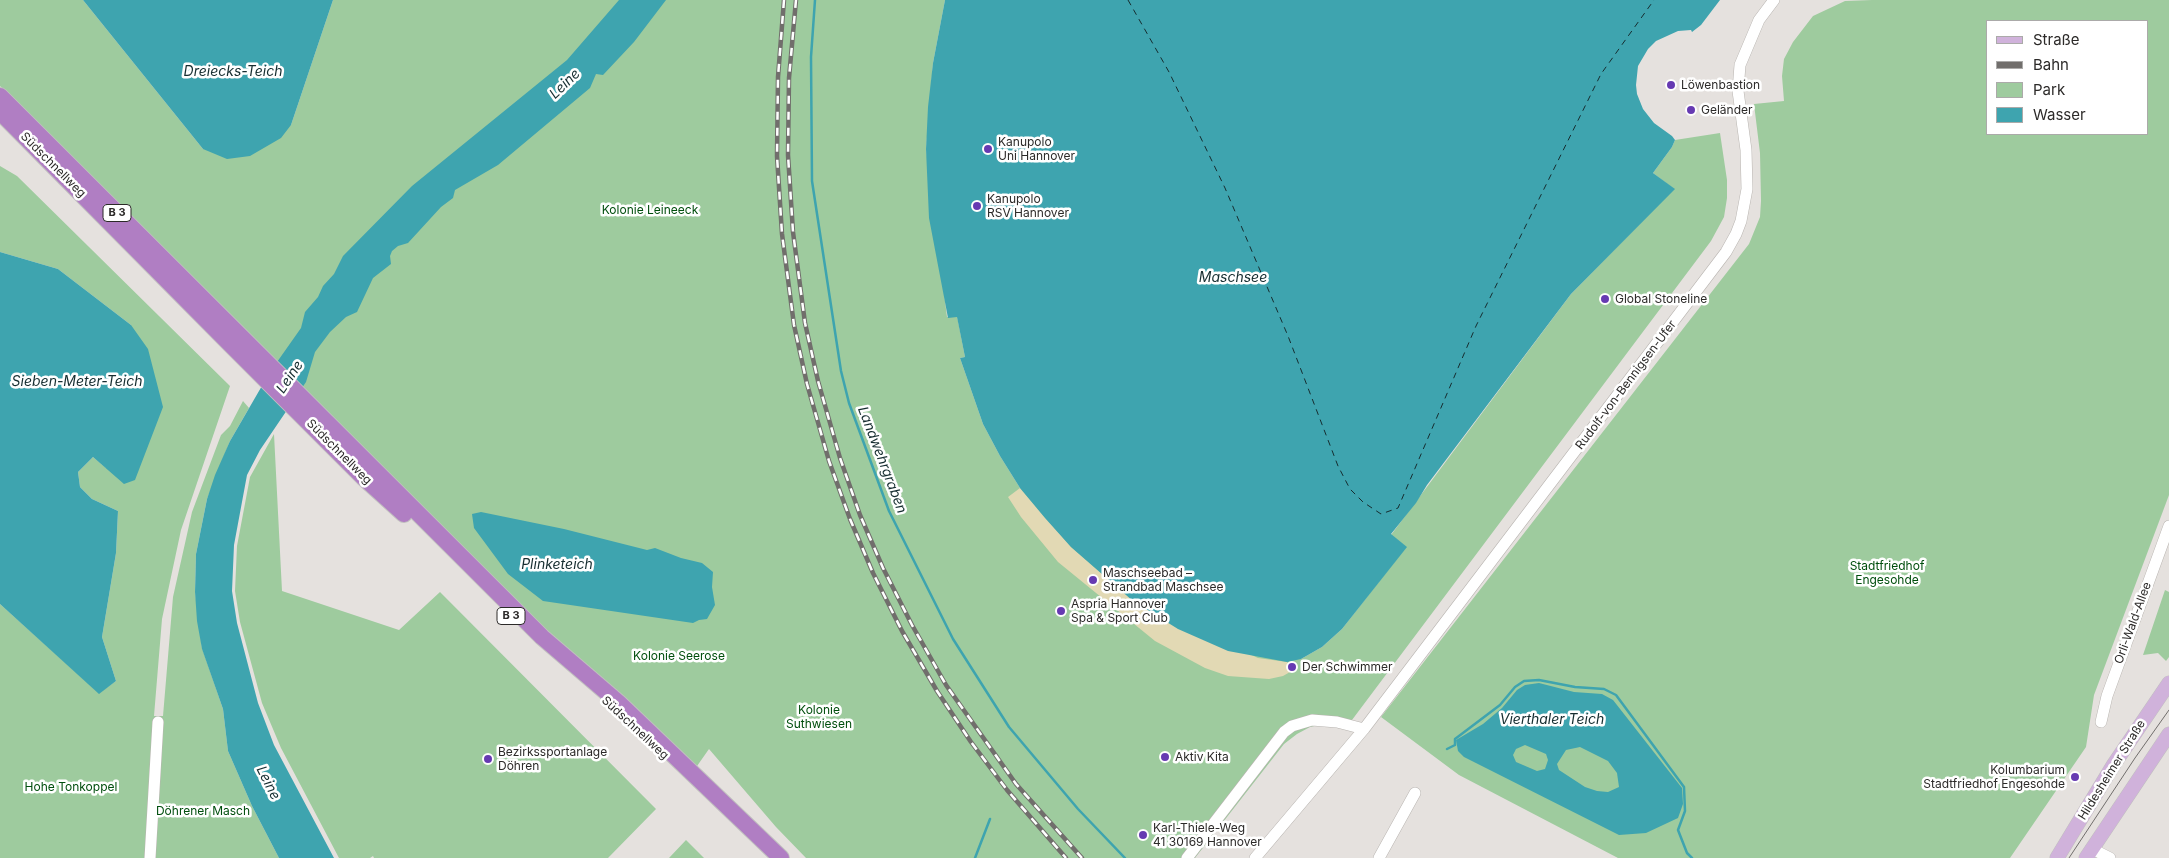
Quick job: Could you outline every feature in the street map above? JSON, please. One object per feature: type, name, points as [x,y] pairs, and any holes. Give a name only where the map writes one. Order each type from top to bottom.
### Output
[{"type":"highway","name":"Südschnellweg","points":[[0,96],[232,337]]},
{"type":"highway","name":"Südschnellweg","points":[[0,112],[232,337],[537,642],[659,745],[777,856]]},
{"type":"main road","name":"Hildesheimer Straße","points":[[2057,858],[2114,764],[2169,683]]},
{"type":"main road","name":"Hildesheimer Straße","points":[[2089,853],[2169,734]]},
{"type":"street","name":"Rudolf-von-Bennigsen-Ufer","points":[[1255,858],[1364,729],[1708,275],[1736,234],[1744,207],[1748,172],[1738,91],[1740,65],[1759,20],[1774,0]]},
{"type":"street","name":"Orli-Wald-Allee","points":[[2101,722],[2107,696],[2169,526]]},
{"type":"street","points":[[1187,858],[1284,732],[1303,722],[1312,720],[1326,720],[1364,729]]},
{"type":"street","points":[[150,858],[158,722]]},
{"type":"street","points":[[1379,858],[1415,793]]},
{"type":"street","name":"Hildesheimer Straße","points":[[2089,853],[2110,858]]},
{"type":"green space","points":[[0,0],[83,0],[203,149],[291,125],[333,0],[945,0],[933,63],[926,149],[947,317],[957,316],[965,357],[960,358],[983,424],[1000,456],[1020,488],[1301,659],[1322,647],[1342,629],[1406,547],[1391,535],[1571,294],[1674,189],[1653,173],[1675,140],[1720,133],[1727,180],[1727,198],[1724,217],[1711,241],[1346,728],[1323,724],[1310,727],[1284,744],[1195,858],[806,858],[776,827],[709,749],[690,776],[0,86]]},
{"type":"green space","name":"Stadtfriedhof Engesohde","points":[[2169,0],[2169,495],[2094,695],[2086,747],[2010,858],[1618,858],[1459,775],[1381,717],[1749,244],[1760,217],[1761,201],[1760,153],[1754,104],[1784,101],[1782,76],[1784,59],[1793,42],[1813,16],[1845,1]]},
{"type":"green space","points":[[0,166],[17,176],[230,386],[181,530],[162,619],[154,716],[163,716],[173,597],[192,512],[221,435],[230,426],[243,401],[249,408],[230,441],[207,499],[196,554],[195,592],[202,648],[223,709],[228,751],[252,806],[279,858],[0,858],[0,604],[99,693],[116,681],[102,637],[116,553],[118,511],[92,499],[80,487],[78,472],[93,457],[106,468],[131,325],[58,269],[0,252]]},
{"type":"green space","name":"Bezirkssportanlage Döhren","points":[[274,434],[282,591],[399,630],[440,592],[656,809],[608,858],[374,858],[373,856],[370,858],[339,858],[281,748],[262,703],[240,622],[235,591],[237,546],[250,477]]},
{"type":"green space","points":[[2165,590],[2169,592],[2169,657],[2166,661],[2158,653],[2143,655]]},
{"type":"green space","points":[[686,840],[704,858],[669,858]]},
{"type":"sand","name":"Maschseebad – Strandbad Maschsee","points":[[1020,488],[1071,547],[1133,601],[1258,658],[1287,662],[1290,672],[1283,676],[1269,679],[1228,676],[1205,668],[1155,641],[1058,562],[1021,517],[1008,497]]},
{"type":"water","name":"Dreiecks-Teich","points":[[83,0],[333,0],[291,125],[281,138],[250,156],[227,159],[203,149]]},
{"type":"water","name":"Leine","points":[[619,0],[666,0],[634,42],[603,75],[596,74],[590,88],[498,165],[455,190],[453,198],[441,207],[408,243],[398,246],[392,251],[390,256],[391,264],[373,278],[357,312],[346,317],[330,332],[315,352],[306,382],[260,450],[247,475],[234,545],[232,591],[237,623],[258,703],[274,745],[334,858],[279,858],[252,806],[228,751],[223,709],[202,649],[197,621],[195,592],[196,554],[207,499],[215,475],[230,441],[270,372],[301,328],[305,312],[334,274],[343,256],[412,186],[567,60]]},
{"type":"water","name":"Maschsee","points":[[945,0],[1720,0],[1701,25],[1692,32],[1691,30],[1678,31],[1656,41],[1648,49],[1638,66],[1637,94],[1643,109],[1654,123],[1675,140],[1653,173],[1675,189],[1571,294],[1391,534],[1407,547],[1342,629],[1322,647],[1301,659],[1287,662],[1228,651],[1178,629],[1133,601],[1071,547],[1045,518],[1020,488],[983,424],[960,358],[965,357],[957,317],[948,318],[929,218],[926,149],[928,107],[933,63]]},
{"type":"water","name":"Sieben-Meter-Teich","points":[[0,252],[58,269],[131,325],[148,349],[163,407],[135,480],[124,484],[93,457],[78,472],[80,487],[92,499],[118,511],[116,553],[102,637],[116,681],[99,694],[0,604]]},
{"type":"water","name":"Plinketeich","points":[[481,512],[564,529],[647,550],[655,548],[681,558],[702,563],[713,572],[712,587],[715,605],[707,619],[693,623],[543,601],[508,574],[474,528],[472,514]]},
{"type":"water","name":"Vierthaler Teich","points":[[1539,683],[1574,692],[1602,694],[1613,700],[1682,788],[1683,804],[1678,818],[1646,833],[1619,835],[1464,757],[1458,751],[1456,740],[1483,724],[1502,708],[1517,690],[1525,685]],"holes":[[[1525,745],[1546,754],[1548,760],[1545,769],[1537,771],[1516,762],[1513,755],[1516,749]],[[1580,747],[1608,761],[1617,773],[1619,787],[1608,792],[1597,791],[1585,787],[1559,770],[1557,764],[1566,750]]]},
{"type":"waterway","name":"Landwehrgraben","points":[[815,0],[811,57],[812,181],[841,371],[849,403],[889,511],[953,639],[1009,727],[1078,809],[1125,858]]},
{"type":"waterway","name":"Landwehrgraben","points":[[1447,749],[1455,745],[1455,739],[1500,705],[1515,687],[1524,681],[1539,680],[1575,687],[1604,689],[1616,695],[1684,787],[1685,811],[1678,830],[1687,853],[1692,858]]},
{"type":"waterway","points":[[975,858],[990,819]]},
{"type":"ferry route","points":[[1128,0],[1169,72],[1225,188],[1288,336],[1338,466],[1350,489],[1363,502],[1381,514],[1398,508],[1476,326],[1601,74],[1654,0]]},
{"type":"tram line","points":[[2069,858],[2169,710]]},
{"type":"railway","points":[[784,0],[778,77],[777,156],[782,234],[794,325],[807,384],[829,461],[850,519],[873,573],[902,631],[937,691],[971,742],[1007,790],[1066,858]]},
{"type":"railway","points":[[796,0],[789,78],[788,155],[793,232],[805,323],[818,381],[840,458],[860,515],[883,568],[946,685],[1016,784],[1082,858]]},
{"type":"place","name":"Löwenbastion","points":[[1671,85]]},
{"type":"place","name":"Geländer","points":[[1691,110]]},
{"type":"place","name":"Kanupolo Uni Hannover","points":[[988,149]]},
{"type":"place","name":"Kanupolo RSV Hannover","points":[[977,206]]},
{"type":"place","name":"Global Stoneline","points":[[1605,299]]},
{"type":"place","name":"Maschseebad – Strandbad Maschsee","points":[[1093,580]]},
{"type":"place","name":"Aspria Hannover Spa & Sport Club","points":[[1061,611]]},
{"type":"place","name":"Der Schwimmer","points":[[1292,667]]},
{"type":"place","name":"Aktiv Kita","points":[[1165,757]]},
{"type":"place","name":"Bezirkssportanlage Döhren","points":[[488,759]]},
{"type":"place","name":"Kolumbarium Stadtfriedhof Engesohde","points":[[2075,777]]},
{"type":"place","name":"Karl-Thiele-Weg 41 30169 Hannover","points":[[1143,835]]},
{"type":"park label","name":"Kolonie Leineeck","points":[[650,210]]},
{"type":"park label","name":"Kolonie Seerose","points":[[679,656]]},
{"type":"park label","name":"Kolonie Suthwiesen","points":[[819,717]]},
{"type":"park label","name":"Hohe Tonkoppel","points":[[71,787]]},
{"type":"park label","name":"Döhrener Masch","points":[[203,811]]}]
